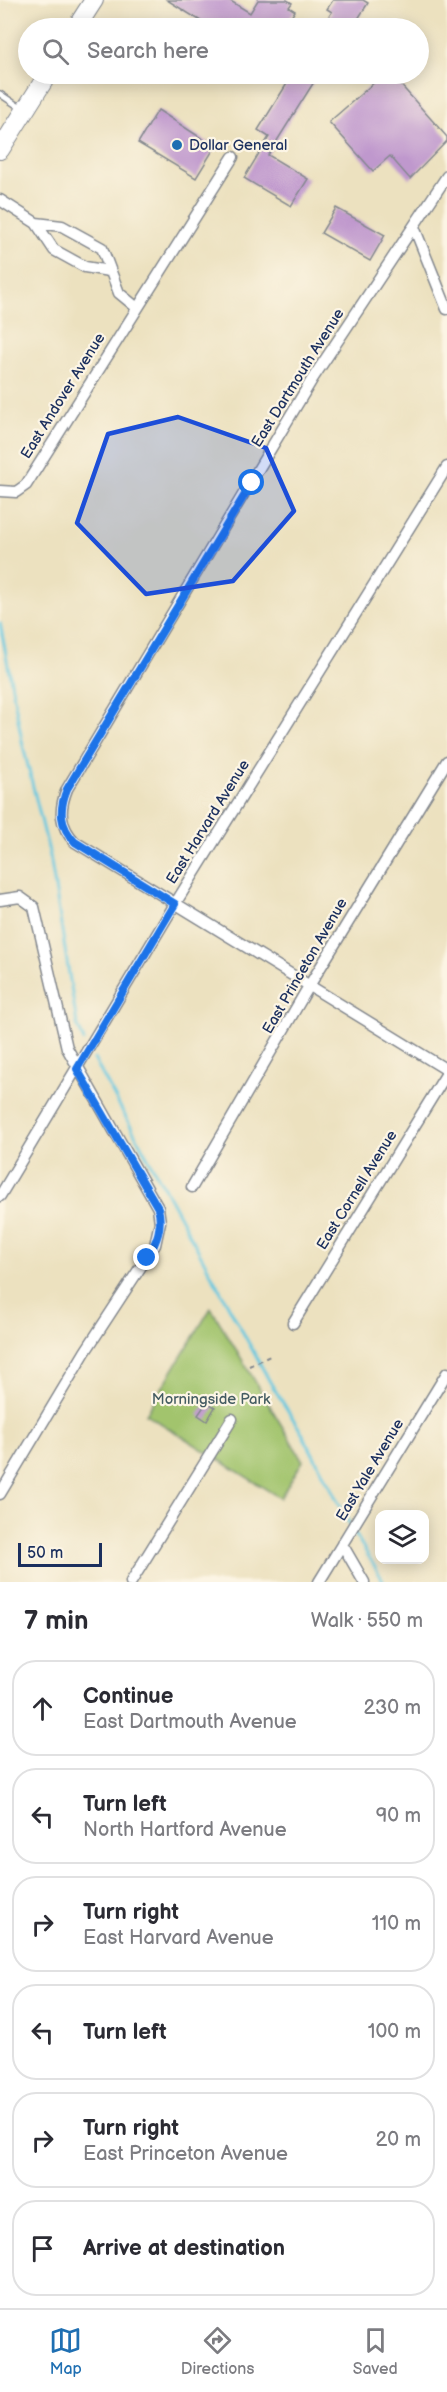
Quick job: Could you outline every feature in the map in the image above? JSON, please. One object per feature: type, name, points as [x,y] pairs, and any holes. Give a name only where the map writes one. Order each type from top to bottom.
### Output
[{"type":"main road","points":[[82,18],[94,0]]},
{"type":"main road","points":[[0,150],[42,84]]},
{"type":"street","name":"East Andover Avenue","points":[[4,492],[16,492],[26,485],[136,306],[233,157]]},
{"type":"street","name":"East Dartmouth Avenue","points":[[175,904],[75,842],[69,836],[61,819],[62,802],[67,789],[313,378],[447,176]]},
{"type":"street","points":[[0,200],[36,223],[54,250],[85,267],[109,270]]},
{"type":"street","points":[[36,223],[62,226],[102,248],[119,292],[136,306]]},
{"type":"street","points":[[414,227],[447,309]]},
{"type":"street","name":"East Harvard Avenue","points":[[0,1196],[175,904],[447,467]]},
{"type":"street","name":"East Princeton Avenue","points":[[192,1187],[309,986],[447,761]]},
{"type":"street","points":[[0,900],[13,897],[30,902],[38,915],[67,1048],[158,1208],[160,1222],[158,1236],[147,1258],[85,1352],[0,1494]]},
{"type":"street","points":[[175,904],[447,1072]]},
{"type":"street","name":"East Cornell Avenue","points":[[293,1323],[447,1072]]},
{"type":"street","name":"East Yale Avenue","points":[[319,1582],[447,1373]]},
{"type":"street","points":[[131,1582],[232,1419]]},
{"type":"street","points":[[344,1542],[364,1582]]},
{"type":"lane","points":[[0,94],[25,111]]},
{"type":"path","points":[[249,1366],[270,1356]]},
{"type":"highlighted area","points":[[178,417],[266,448],[294,511],[233,581],[146,594],[77,523],[108,434]]},
{"type":"green space","name":"Morningside Park","points":[[211,1308],[303,1461],[280,1498],[146,1414]]},
{"type":"building","points":[[167,0],[229,0],[250,13],[258,0],[287,0],[292,3],[289,7],[295,11],[290,18],[196,18]]},
{"type":"building","points":[[333,0],[363,0],[368,3],[359,18],[328,18],[332,12],[327,9]]},
{"type":"building","points":[[287,84],[313,84],[268,155],[308,179],[291,206],[244,178],[269,137],[258,130]]},
{"type":"building","points":[[373,84],[400,84],[447,137],[447,141],[410,179],[390,156],[373,171],[329,122]]},
{"type":"building","name":"Dollar General","points":[[158,110],[215,147],[196,178],[138,143]]},
{"type":"building","points":[[336,208],[385,235],[370,261],[321,233]]},
{"type":"building","points":[[207,1402],[215,1407],[207,1421],[198,1415]]},
{"type":"waterway","points":[[0,623],[23,746],[50,856],[77,1024],[84,1041]]},
{"type":"waterway","points":[[94,1059],[270,1382],[302,1433],[351,1527]]},
{"type":"waterway","points":[[354,1532],[384,1582]]},
{"type":"place","name":"Dollar General","points":[[177,145]]},
{"type":"route","points":[[147,1258],[158,1236],[160,1217],[158,1208],[77,1069],[175,904],[75,842],[64,827],[60,812],[67,789],[252,483]]}]
